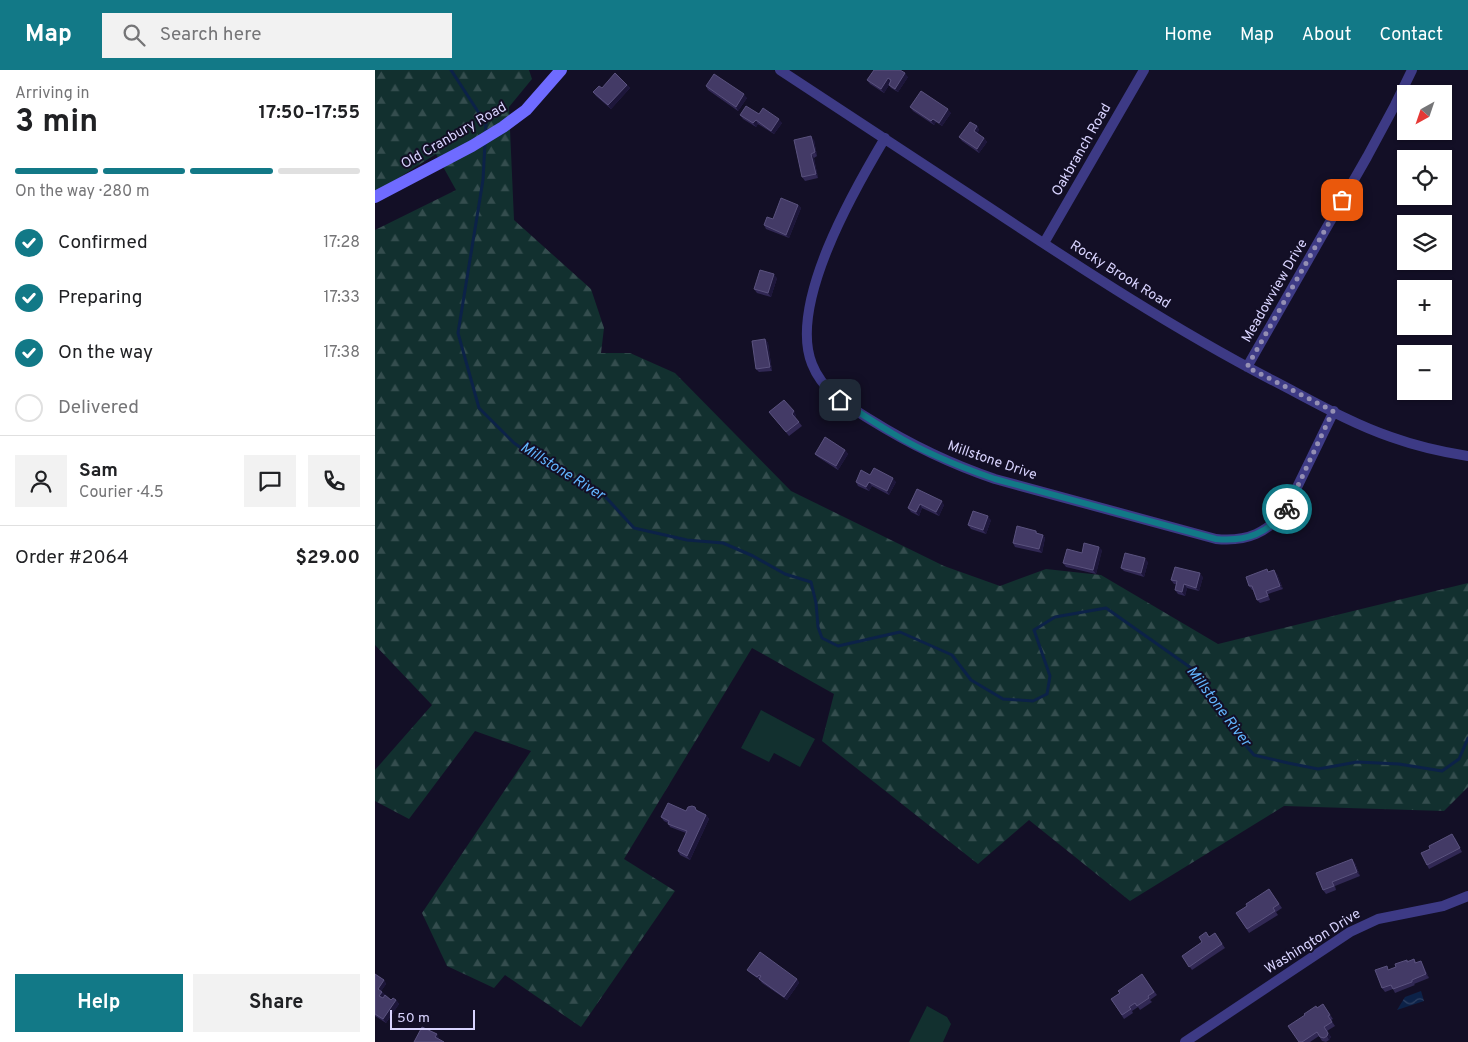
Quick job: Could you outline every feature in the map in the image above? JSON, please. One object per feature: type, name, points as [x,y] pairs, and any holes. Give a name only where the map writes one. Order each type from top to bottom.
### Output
[{"type":"street","name":"Old Cranbury Road","points":[[375,197],[503,128],[526,110],[561,70]]},
{"type":"street","name":"Rocky Brook Road","points":[[780,70],[1105,284],[1247,367],[1389,437],[1419,446],[1468,456]]},
{"type":"street","name":"Oakbranch Road","points":[[1044,243],[1145,70]]},
{"type":"street","name":"Meadowview Drive","points":[[1247,367],[1367,156],[1412,70]]},
{"type":"street","name":"Millstone Drive","points":[[885,138],[858,182],[828,248],[807,317],[806,332],[807,350],[812,364],[819,378],[829,390],[840,400],[893,434],[945,460],[995,479],[1207,536],[1229,540],[1258,534],[1279,518],[1287,508],[1333,411]]},
{"type":"street","name":"Washington Drive","points":[[1185,1042],[1350,932],[1378,919],[1443,906],[1468,896]]},
{"type":"green space","points":[[375,70],[529,70],[532,79],[509,107],[514,220],[591,289],[604,328],[601,353],[630,353],[675,373],[791,491],[944,566],[1000,586],[1046,569],[1101,575],[1218,644],[1468,583],[1468,787],[1444,811],[1284,806],[1130,901],[1029,820],[978,864],[822,741],[834,694],[752,648],[624,859],[675,891],[581,1027],[505,975],[494,988],[447,966],[422,913],[531,751],[475,731],[409,819],[375,801],[375,770],[432,705],[375,645],[375,230],[456,190],[436,154],[375,193]]},
{"type":"green space","points":[[761,710],[815,739],[800,767],[774,753],[769,762],[741,748]]},
{"type":"green space","points":[[927,1006],[947,1017],[951,1024],[943,1042],[909,1042]]},
{"type":"water","points":[[1421,991],[1424,1001],[1397,1010],[1405,997]]},
{"type":"building","points":[[874,70],[900,70],[905,73],[895,89],[889,85],[891,80],[888,78],[881,89],[867,80]]},
{"type":"building","points":[[615,73],[627,85],[608,105],[593,92],[599,86],[602,88]]},
{"type":"building","points":[[714,74],[744,94],[736,107],[706,86]]},
{"type":"building","points":[[921,91],[948,109],[939,123],[933,119],[931,121],[910,107]]},
{"type":"building","points":[[746,106],[759,114],[763,108],[779,119],[771,131],[756,120],[753,123],[740,115]]},
{"type":"building","points":[[970,122],[977,126],[974,131],[984,138],[977,149],[959,137]]},
{"type":"building","points":[[811,136],[815,152],[811,154],[816,174],[802,177],[794,140]]},
{"type":"building","points":[[781,198],[798,205],[786,235],[764,225],[767,217],[773,219]]},
{"type":"building","points":[[760,270],[774,274],[768,293],[754,289]]},
{"type":"building","points":[[765,339],[770,367],[756,369],[752,341]]},
{"type":"building","points":[[784,400],[794,411],[792,414],[799,422],[786,432],[769,412]]},
{"type":"building","points":[[825,437],[845,450],[836,466],[815,454]]},
{"type":"building","points":[[874,468],[893,478],[887,491],[869,482],[866,487],[856,482],[861,470],[870,475]]},
{"type":"building","points":[[917,489],[942,501],[936,512],[920,504],[916,512],[908,508]]},
{"type":"building","points":[[973,511],[988,516],[983,530],[968,525]]},
{"type":"building","points":[[1017,526],[1043,535],[1039,549],[1013,543]]},
{"type":"building","points":[[1084,543],[1099,547],[1093,570],[1063,563],[1067,549],[1082,553]]},
{"type":"building","points":[[1125,553],[1145,558],[1141,573],[1121,568]]},
{"type":"building","points":[[1175,567],[1200,573],[1196,588],[1184,584],[1182,592],[1175,590],[1177,581],[1171,580]]},
{"type":"building","points":[[1267,569],[1268,572],[1274,570],[1280,586],[1266,591],[1268,596],[1257,600],[1252,586],[1249,586],[1246,577]]},
{"type":"building","points":[[668,803],[686,811],[688,807],[692,806],[706,815],[687,856],[678,851],[687,831],[668,824],[669,821],[661,817]]},
{"type":"building","points":[[1452,834],[1460,848],[1427,865],[1421,853],[1430,849],[1429,846]]},
{"type":"building","points":[[1352,859],[1357,872],[1332,882],[1334,886],[1323,890],[1316,873]]},
{"type":"building","points":[[1269,889],[1279,904],[1273,908],[1275,911],[1247,929],[1236,913]]},
{"type":"building","points":[[1206,932],[1209,937],[1215,933],[1222,944],[1189,967],[1182,956],[1202,942],[1199,937]]},
{"type":"building","points":[[760,952],[797,979],[784,997],[759,979],[761,976],[757,977],[747,970]]},
{"type":"building","points":[[1414,959],[1415,963],[1421,961],[1426,974],[1393,989],[1391,985],[1382,988],[1375,970],[1387,966],[1388,970],[1396,967],[1395,964]]},
{"type":"building","points":[[375,974],[384,980],[378,989],[382,992],[379,996],[383,998],[385,995],[391,1000],[393,998],[396,1000],[383,1019],[375,1014]]},
{"type":"building","points":[[1142,974],[1154,992],[1137,1006],[1135,1003],[1129,1007],[1131,1009],[1122,1015],[1111,999],[1120,993],[1118,991]]},
{"type":"building","points":[[1323,1004],[1332,1022],[1324,1027],[1328,1033],[1327,1036],[1324,1038],[1320,1037],[1317,1032],[1299,1042],[1288,1026],[1316,1006],[1317,1008]]},
{"type":"building","points":[[422,1027],[437,1034],[435,1037],[444,1042],[414,1042]]},
{"type":"waterway","name":"Millstone River","points":[[451,70],[486,124],[485,134]]},
{"type":"waterway","name":"Millstone River","points":[[485,143],[483,180],[458,333],[479,408],[514,443],[544,464],[601,492],[634,528],[687,540],[723,543],[753,556],[785,574],[811,582],[816,603],[818,627],[822,638],[838,646],[900,632],[952,655],[971,680],[1003,699],[1033,701],[1047,694],[1050,676],[1034,630],[1055,617],[1106,608],[1194,670],[1225,721],[1254,755],[1318,769],[1357,762],[1399,764],[1442,771],[1459,759],[1468,738]]},
{"type":"way so far","points":[[1287,509],[1333,411],[1247,367],[1342,200]]},
{"type":"route","points":[[840,400],[893,434],[961,467],[995,479],[1216,539],[1229,540],[1258,534],[1269,527],[1287,509]]}]
